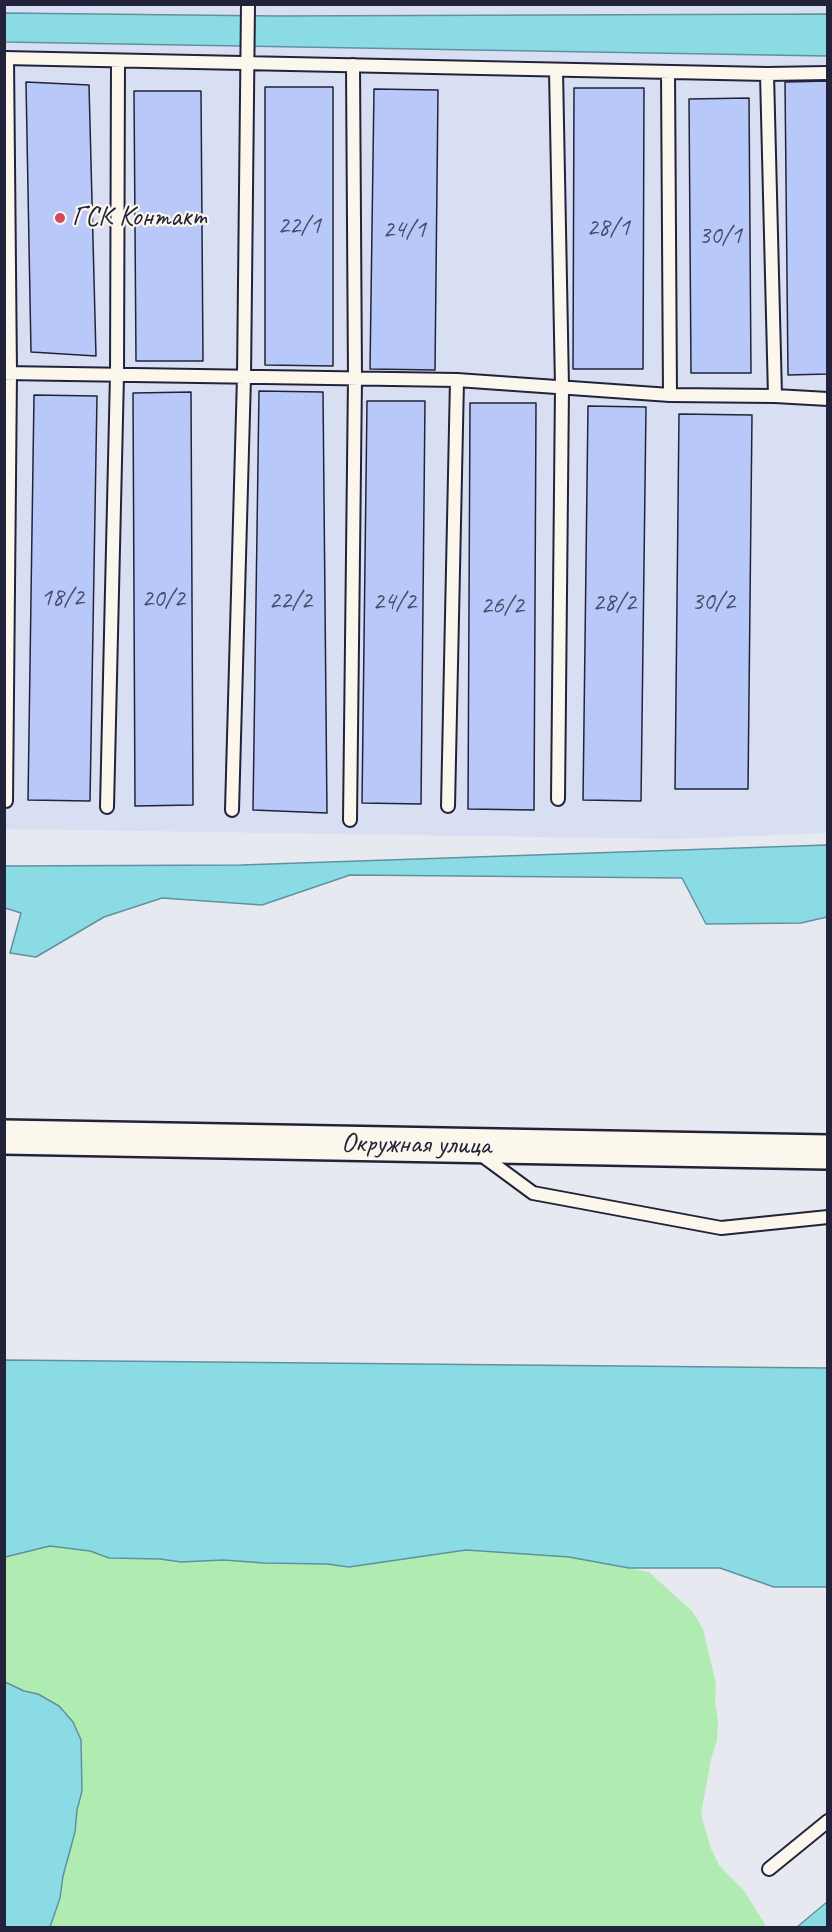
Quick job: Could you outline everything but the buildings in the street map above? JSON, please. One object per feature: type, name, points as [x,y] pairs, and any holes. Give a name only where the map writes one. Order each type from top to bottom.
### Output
[{"type":"main road","name":"Окружная улица","points":[[4,1137],[828,1152]]},
{"type":"lane","points":[[232,810],[244,377],[248,4]]},
{"type":"lane","points":[[6,801],[6,58],[767,74],[828,73]]},
{"type":"lane","points":[[107,807],[117,375],[118,61]]},
{"type":"lane","points":[[350,820],[355,378],[353,65]]},
{"type":"lane","points":[[556,70],[562,387],[558,799]]},
{"type":"lane","points":[[668,72],[670,395]]},
{"type":"lane","points":[[767,74],[775,396]]},
{"type":"lane","points":[[7,373],[457,380],[670,395],[828,399]]},
{"type":"lane","points":[[448,806],[457,380]]},
{"type":"lane","points":[[469,1146],[533,1193],[721,1228],[828,1217]]},
{"type":"lane","points":[[769,1869],[828,1821]]},
{"type":"shaded area","name":"ГСК Контакт","points":[[5,5],[827,5],[827,833],[674,839],[5,829]]},
{"type":"green space","points":[[50,1546],[90,1551],[109,1558],[160,1559],[181,1562],[223,1560],[349,1567],[466,1550],[569,1557],[649,1572],[693,1612],[703,1629],[716,1684],[715,1702],[718,1721],[717,1740],[711,1759],[701,1814],[711,1849],[719,1865],[744,1891],[765,1924],[764,1928],[50,1927],[60,1898],[82,1791],[81,1740],[38,1694],[24,1691],[5,1682],[5,1557]]},
{"type":"water","points":[[5,13],[277,16],[828,14],[827,56],[5,42]]},
{"type":"water","points":[[827,845],[827,917],[801,923],[706,924],[682,878],[350,875],[262,905],[162,898],[104,917],[36,957],[10,953],[21,913],[5,908],[5,866],[241,865]]},
{"type":"water","points":[[5,1360],[827,1368],[827,1587],[774,1587],[720,1568],[629,1568],[569,1557],[466,1550],[349,1567],[223,1560],[181,1562],[160,1559],[109,1558],[90,1551],[50,1546],[5,1557]]},
{"type":"water","points":[[5,1682],[24,1691],[38,1694],[59,1706],[73,1722],[81,1740],[82,1791],[60,1898],[50,1927],[5,1927]]},
{"type":"water","points":[[827,1902],[827,1927],[797,1927]]},
{"type":"place","name":"ГСК Контакт","points":[[60,218]]}]
